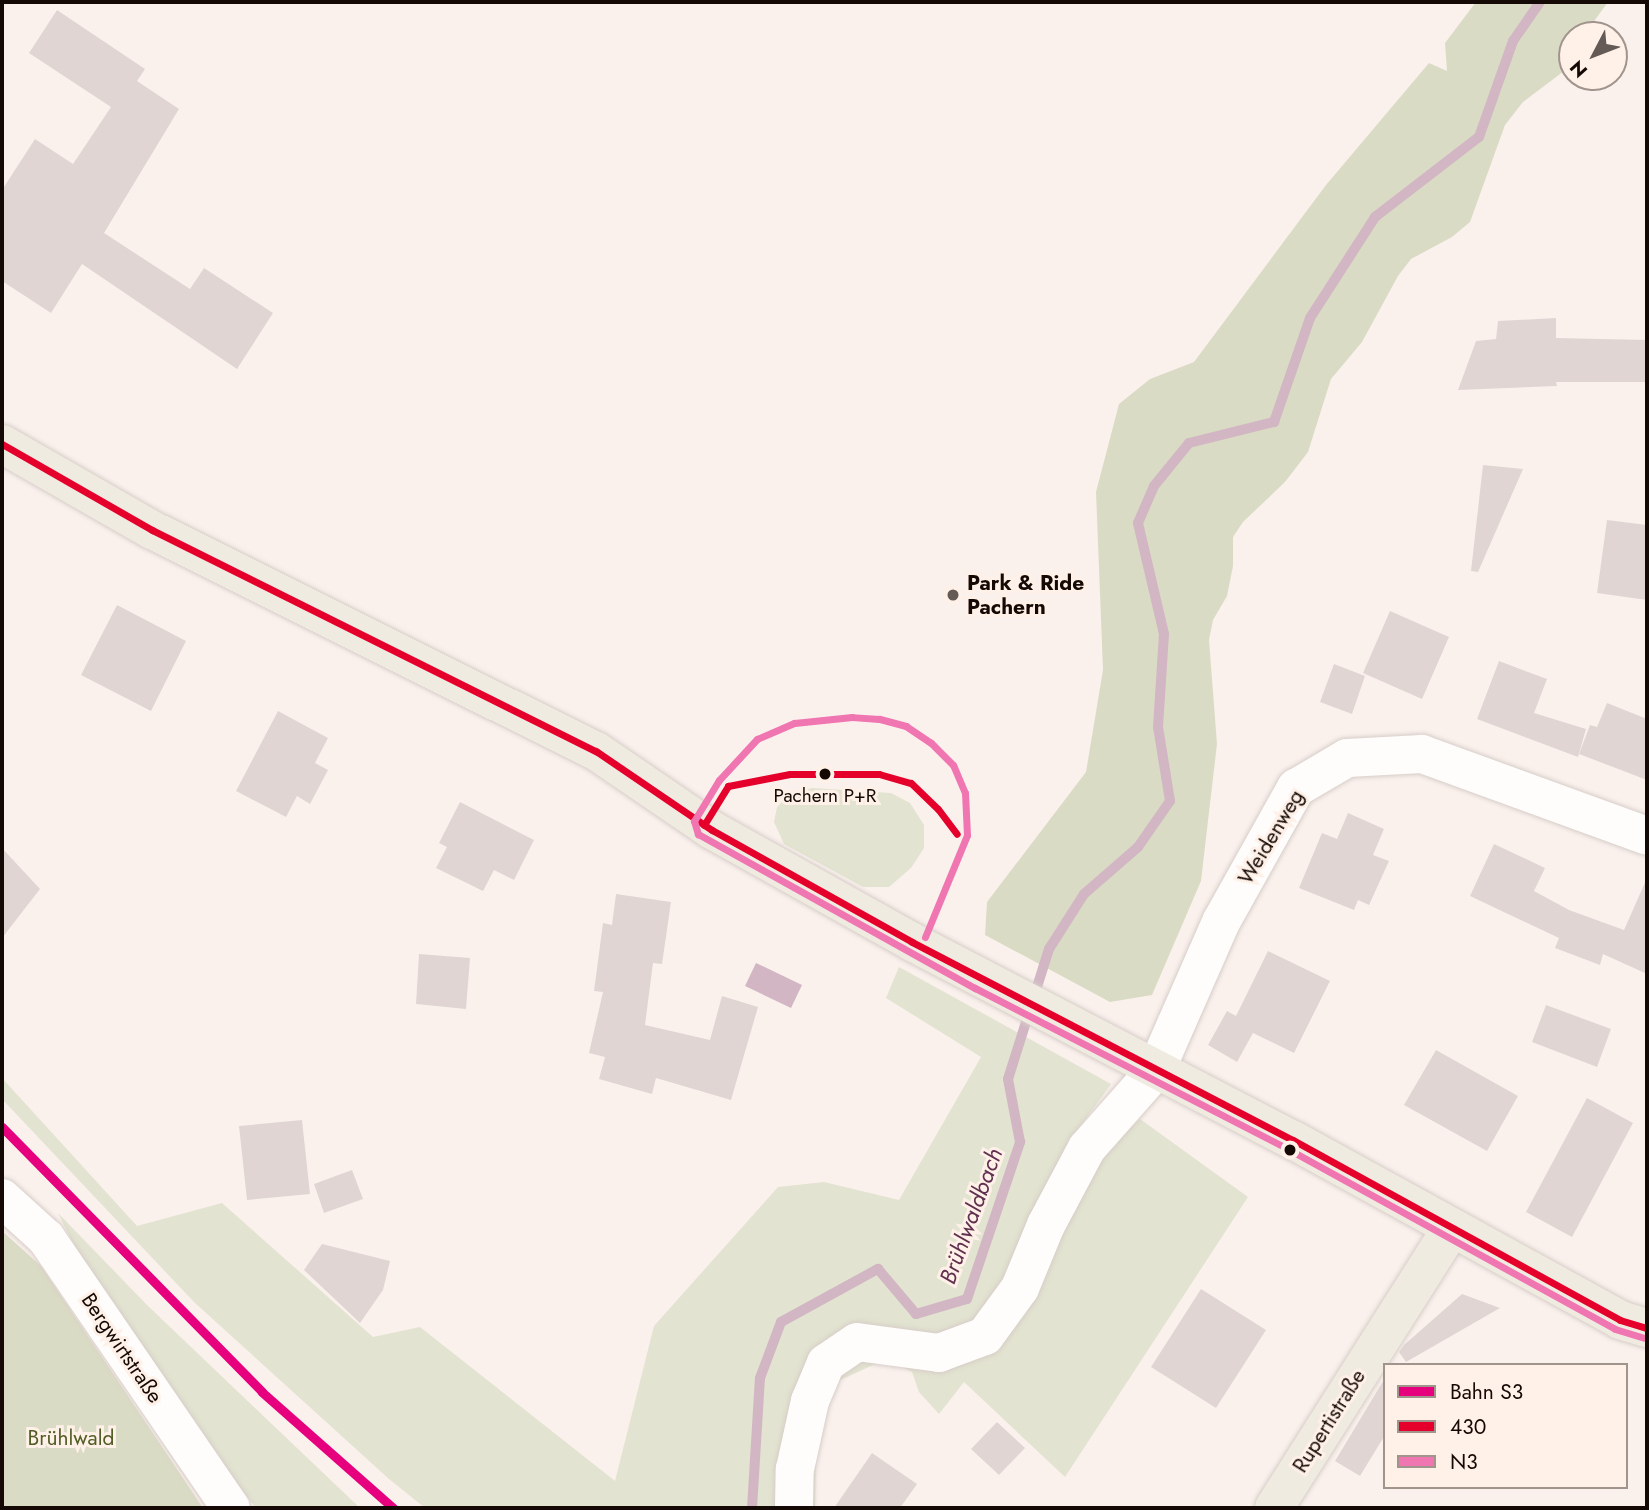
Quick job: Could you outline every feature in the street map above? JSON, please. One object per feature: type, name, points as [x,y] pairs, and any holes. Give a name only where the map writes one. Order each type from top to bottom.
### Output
[{"type":"main road","points":[[2,444],[163,535],[596,751],[712,830],[980,979],[1304,1147],[1619,1320],[1647,1328]]},
{"type":"main road","name":"Rupertistraße","points":[[1274,1508],[1452,1228]]},
{"type":"street","name":"Weidenweg","points":[[793,1508],[795,1469],[810,1401],[826,1363],[857,1342],[939,1353],[985,1336],[1020,1288],[1046,1225],[1087,1148],[1156,1070],[1221,922],[1296,788],[1347,758],[1422,754],[1647,836]]},
{"type":"street","name":"Bergwirtstraße","points":[[2,1198],[46,1238],[231,1508]]},
{"type":"green space","points":[[1476,2],[1608,2],[1594,21],[1558,21],[1558,76],[1523,102],[1505,125],[1470,222],[1452,237],[1411,259],[1398,276],[1362,342],[1331,379],[1308,452],[1285,482],[1243,522],[1233,537],[1233,566],[1227,596],[1213,620],[1209,640],[1217,744],[1201,881],[1152,995],[1110,1002],[985,935],[987,902],[1086,772],[1103,670],[1096,492],[1119,404],[1150,379],[1194,362],[1326,185],[1429,63],[1447,71],[1445,43]]},
{"type":"green space","points":[[812,788],[891,793],[910,803],[924,825],[924,848],[911,868],[889,887],[863,887],[784,844],[774,822],[777,807],[789,794]]},
{"type":"green space","points":[[899,967],[1111,1084],[1064,1149],[1064,1224],[1076,1211],[1085,1169],[1140,1119],[1248,1197],[1065,1477],[964,1382],[939,1414],[919,1392],[912,1372],[886,1359],[836,1382],[816,1440],[815,1508],[425,1508],[389,1479],[194,1302],[2,1099],[2,1078],[137,1226],[222,1203],[373,1337],[420,1327],[615,1481],[654,1326],[778,1187],[824,1182],[899,1200],[981,1057],[886,998]]},
{"type":"green space","points":[[58,1213],[147,1305],[360,1508],[256,1508],[202,1438],[89,1276]]},
{"type":"green space","name":"Brühlwald","points":[[2,1231],[41,1266],[203,1508],[2,1508]]},
{"type":"shaded area","points":[[756,963],[802,985],[791,1008],[745,986]]},
{"type":"building","points":[[57,10],[145,69],[137,81],[179,109],[104,233],[190,289],[204,268],[273,313],[237,369],[82,264],[51,313],[2,281],[2,190],[35,139],[73,164],[111,107],[29,53]]},
{"type":"building","points":[[1556,318],[1556,338],[1647,340],[1647,382],[1556,382],[1557,386],[1458,390],[1476,341],[1496,339],[1498,321]]},
{"type":"building","points":[[1483,465],[1523,469],[1478,572],[1471,571]]},
{"type":"building","points":[[1607,520],[1647,525],[1647,600],[1597,593]]},
{"type":"building","points":[[117,605],[186,641],[151,711],[81,675]]},
{"type":"building","points":[[1390,611],[1449,637],[1422,699],[1363,673]]},
{"type":"building","points":[[1499,661],[1547,679],[1534,713],[1586,729],[1578,757],[1477,719]]},
{"type":"building","points":[[1334,664],[1365,676],[1352,714],[1320,702]]},
{"type":"building","points":[[1607,703],[1647,719],[1647,780],[1579,754],[1590,725],[1597,727]]},
{"type":"building","points":[[278,711],[328,738],[315,763],[328,770],[310,804],[297,796],[286,817],[236,791]]},
{"type":"building","points":[[460,802],[534,840],[514,880],[494,870],[483,891],[436,868],[447,847],[439,843]]},
{"type":"building","points":[[1348,813],[1384,829],[1373,855],[1389,861],[1369,905],[1358,900],[1354,910],[1299,888],[1322,833],[1337,839]]},
{"type":"building","points":[[1494,844],[1545,868],[1534,891],[1569,910],[1624,930],[1647,878],[1647,974],[1603,954],[1600,965],[1555,948],[1559,938],[1470,896]]},
{"type":"building","points":[[2,848],[40,889],[2,938]]},
{"type":"building","points":[[616,894],[671,902],[662,964],[653,963],[645,1025],[710,1040],[722,996],[758,1007],[731,1100],[656,1078],[652,1094],[599,1079],[605,1057],[589,1053],[603,992],[594,991],[603,923],[612,925]]},
{"type":"building","points":[[1268,951],[1330,981],[1294,1053],[1253,1033],[1237,1062],[1208,1045],[1227,1011],[1236,1016]]},
{"type":"building","points":[[419,954],[470,958],[466,1009],[416,1004]]},
{"type":"building","points":[[1546,1005],[1611,1029],[1597,1067],[1532,1042]]},
{"type":"building","points":[[1436,1050],[1518,1096],[1487,1151],[1404,1105]]},
{"type":"building","points":[[1587,1098],[1633,1123],[1572,1237],[1526,1212]]},
{"type":"building","points":[[302,1120],[310,1194],[247,1200],[239,1126]]},
{"type":"building","points":[[352,1170],[363,1199],[324,1213],[314,1184]]},
{"type":"building","points":[[322,1244],[390,1261],[383,1290],[360,1323],[304,1270]]},
{"type":"building","points":[[1201,1289],[1266,1330],[1216,1408],[1151,1367]]},
{"type":"building","points":[[1462,1294],[1500,1308],[1406,1362],[1399,1352],[1404,1345]]},
{"type":"building","points":[[1383,1381],[1383,1438],[1360,1476],[1335,1461]]},
{"type":"building","points":[[997,1422],[1025,1448],[999,1475],[971,1449]]},
{"type":"building","points":[[872,1453],[917,1484],[900,1508],[834,1508]]},
{"type":"waterway","name":"Brühlwaldbach","points":[[752,1508],[760,1378],[781,1322],[878,1269],[916,1314],[967,1299],[1020,1142],[1008,1079],[1049,949],[1084,894],[1138,847],[1170,801],[1158,727],[1164,634],[1138,523],[1154,486],[1189,443],[1274,422],[1310,318],[1375,217],[1479,137],[1513,41],[1540,2]]},
{"type":"rail line","name":"S3","points":[[2,1127],[262,1392],[393,1508]]},
{"type":"transit line","name":"430","points":[[2,444],[152,530],[596,751],[712,830],[912,942],[1293,1140],[1620,1320],[1647,1328]]},
{"type":"transit line","name":"N3","points":[[925,937],[967,835],[965,793],[953,765],[931,743],[906,726],[879,719],[852,717],[794,723],[757,739],[719,780],[694,821],[698,834],[975,988],[1288,1149],[1615,1329],[1644,1338]]},
{"type":"transit line","name":"430","points":[[704,825],[728,786],[790,774],[879,774],[911,783],[938,809],[957,834]]},
{"type":"place","name":"Park & Ride Pachern","points":[[953,595]]},
{"type":"place","name":"Pachern P+R","points":[[825,774]]}]
